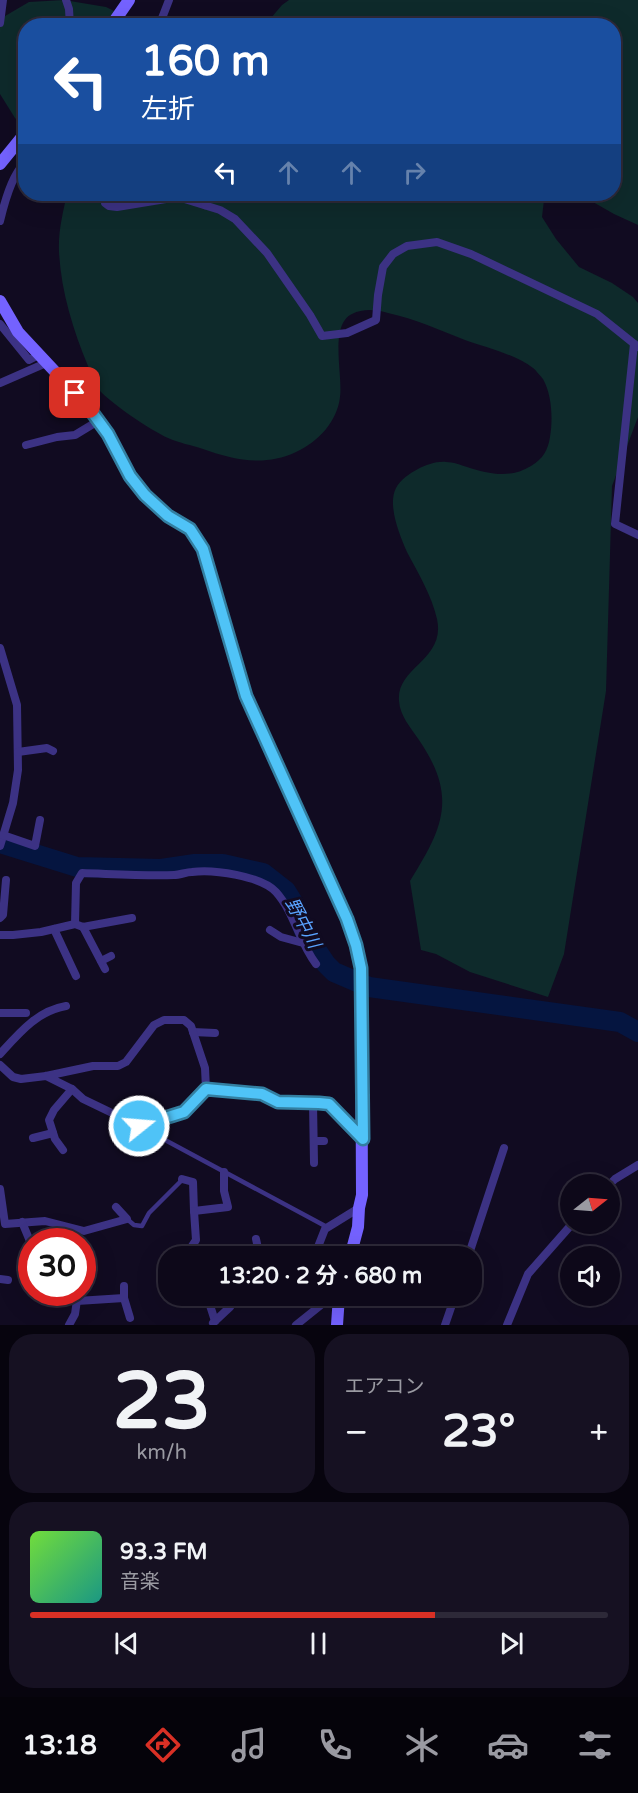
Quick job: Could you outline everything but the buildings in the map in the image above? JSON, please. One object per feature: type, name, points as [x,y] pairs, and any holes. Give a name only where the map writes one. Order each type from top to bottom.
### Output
[{"type":"street","points":[[0,23],[3,0]]},
{"type":"street","points":[[66,0],[70,18]]},
{"type":"street","points":[[117,18],[129,0]]},
{"type":"street","points":[[159,8],[169,0]]},
{"type":"street","points":[[162,18],[169,0]]},
{"type":"street","points":[[0,164],[18,142]]},
{"type":"street","points":[[0,221],[4,204],[18,171]]},
{"type":"street","points":[[105,201],[109,206],[117,207],[154,201]]},
{"type":"street","points":[[192,201],[220,210],[235,219],[267,253],[322,336],[347,333],[376,320],[383,267],[393,254],[407,246],[437,242],[471,254],[597,314],[636,345],[615,524],[638,535]]},
{"type":"street","points":[[205,205],[207,201]]},
{"type":"street","points":[[0,301],[18,332],[89,408],[108,434],[130,476],[145,495],[168,516],[190,529],[203,549],[246,696],[347,919],[361,968],[362,1002],[362,1195],[353,1246]]},
{"type":"street","points":[[0,324],[29,360],[43,359]]},
{"type":"street","points":[[0,383],[43,359]]},
{"type":"street","points":[[26,445],[75,435],[98,421]]},
{"type":"street","points":[[0,648],[17,705],[18,752],[13,803],[0,846]]},
{"type":"street","points":[[18,752],[47,748],[53,751]]},
{"type":"street","points":[[3,835],[35,846],[40,820]]},
{"type":"street","points":[[111,956],[103,965],[79,925],[76,883],[82,873],[177,875],[194,871],[232,874],[258,880],[275,890],[288,909],[315,964]]},
{"type":"street","points":[[0,918],[3,915],[6,880]]},
{"type":"street","points":[[0,935],[41,932],[132,918]]},
{"type":"street","points":[[54,929],[76,976]]},
{"type":"street","points":[[270,930],[280,937],[303,943]]},
{"type":"street","points":[[0,1054],[22,1030],[39,1016],[66,1006]]},
{"type":"street","points":[[0,1013],[26,1013]]},
{"type":"street","points":[[0,1065],[13,1077],[21,1078],[46,1076],[93,1066],[118,1066],[126,1062],[154,1025],[164,1020],[184,1020],[191,1026],[205,1068],[206,1089],[184,1112],[139,1126],[83,1099],[72,1089],[46,1076]]},
{"type":"street","points":[[193,1032],[215,1033]]},
{"type":"street","points":[[63,1150],[53,1133],[49,1120],[54,1110],[72,1089]]},
{"type":"street","points":[[206,1089],[262,1094],[278,1102],[329,1104],[363,1139]]},
{"type":"street","points":[[313,1103],[314,1163]]},
{"type":"street","points":[[33,1138],[53,1133]]},
{"type":"street","points":[[314,1141],[324,1141]]},
{"type":"street","points":[[472,1246],[504,1148]]},
{"type":"street","points":[[620,1176],[638,1166]]},
{"type":"street","points":[[194,1211],[228,1207],[224,1191],[224,1172]]},
{"type":"street","points":[[182,1179],[193,1182],[196,1240],[192,1246]]},
{"type":"street","points":[[0,1189],[5,1224],[45,1221],[84,1231],[127,1219],[116,1207]]},
{"type":"street","points":[[318,1246],[325,1229],[359,1208]]},
{"type":"street","points":[[22,1222],[24,1228]]},
{"type":"street","points":[[507,1325],[528,1274],[563,1234]]},
{"type":"street","points":[[256,1239],[258,1246]]},
{"type":"street","points":[[124,1286],[124,1298],[130,1318]]},
{"type":"street","points":[[96,1297],[124,1298]]},
{"type":"street","points":[[69,1325],[75,1314],[76,1306]]},
{"type":"street","points":[[209,1306],[213,1323]]},
{"type":"street","points":[[296,1325],[320,1306]]},
{"type":"street","points":[[337,1325],[338,1306]]},
{"type":"street","points":[[445,1325],[452,1306]]},
{"type":"street","points":[[213,1323],[230,1307]]},
{"type":"lane","points":[[139,1126],[328,1228]]},
{"type":"lane","points":[[127,1219],[134,1226],[142,1226],[149,1213],[182,1179]]},
{"type":"green space","points":[[64,0],[106,7],[128,18],[18,18],[18,121],[0,94],[0,19],[29,2]]},
{"type":"green space","points":[[289,0],[638,0],[638,225],[591,201],[621,201],[621,18],[271,18]]},
{"type":"green space","points":[[66,201],[544,201],[542,217],[556,239],[579,267],[612,283],[638,303],[638,417],[612,486],[606,691],[564,954],[548,997],[470,972],[436,954],[421,950],[410,881],[438,828],[442,812],[442,796],[439,779],[431,760],[404,717],[399,701],[400,689],[405,680],[428,654],[438,633],[435,610],[401,538],[395,520],[393,503],[396,488],[409,475],[424,466],[451,462],[483,472],[507,474],[523,470],[539,460],[548,446],[551,423],[550,400],[543,379],[534,368],[500,352],[408,318],[379,311],[361,311],[345,320],[341,329],[338,351],[340,397],[338,406],[331,423],[312,443],[284,457],[261,461],[238,459],[172,440],[119,407],[96,386],[65,296],[59,252],[61,222]]},
{"type":"waterway","name":"野中川","points":[[0,843],[77,867],[161,869],[195,864],[223,864],[263,873],[286,891],[296,907],[304,931],[326,964],[334,972],[369,987],[620,1022],[638,1032]]},
{"type":"route","points":[[75,393],[108,434],[130,476],[145,495],[168,516],[190,529],[203,549],[246,696],[347,919],[361,968],[363,1139],[329,1104],[278,1102],[262,1094],[206,1089],[184,1112],[139,1126]]}]
